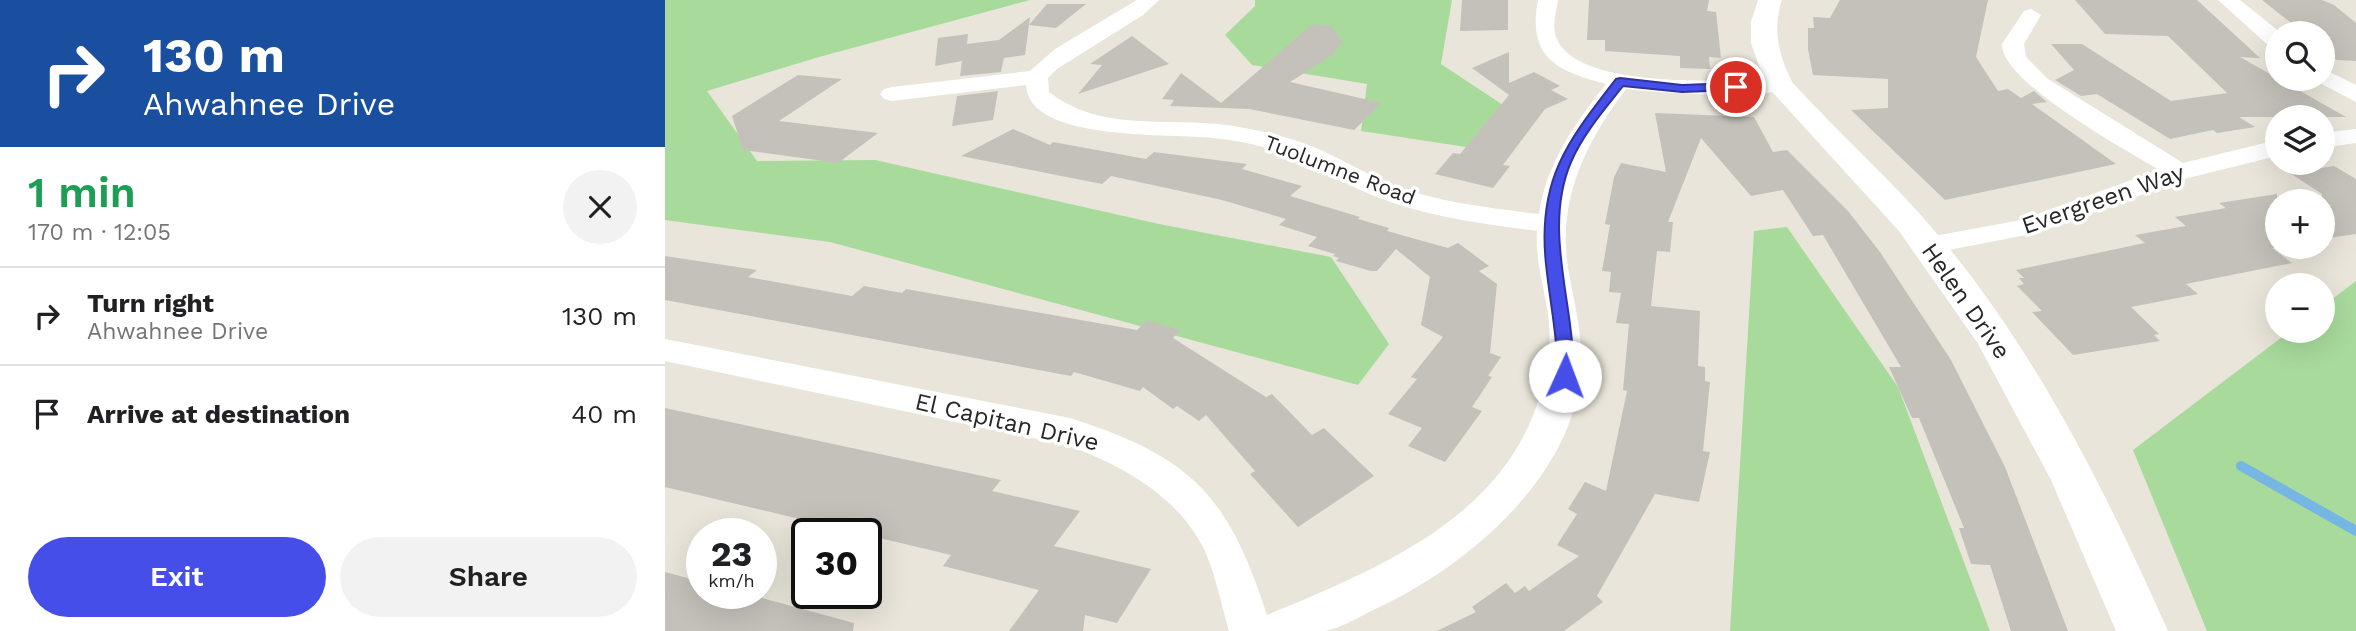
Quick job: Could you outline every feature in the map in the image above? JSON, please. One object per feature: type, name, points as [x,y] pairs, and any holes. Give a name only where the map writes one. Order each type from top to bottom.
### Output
[{"type":"street","points":[[892,94],[1038,77],[1066,50],[1136,12],[1149,0]]},
{"type":"street","points":[[1548,0],[1544,28],[1548,43],[1563,58],[1588,71],[1620,82],[1682,88],[1780,85]]},
{"type":"street","name":"Helen Drive","points":[[1770,0],[1763,14],[1762,35],[1767,60],[1780,85],[1929,245],[1992,336],[2037,408],[2074,479],[2142,631]]},
{"type":"street","points":[[2228,0],[2265,31]]},
{"type":"street","points":[[2031,15],[2013,37],[2012,51],[2021,66],[2040,85],[2179,172]]},
{"type":"street","name":"Tuolumne Road","points":[[1038,77],[1038,94],[1053,109],[1075,120],[1104,126],[1211,130],[1247,136],[1296,150],[1391,193],[1470,213],[1552,224]]},
{"type":"street","points":[[1277,631],[1394,580],[1449,545],[1495,506],[1533,458],[1555,416],[1565,376],[1566,340],[1553,263],[1555,192],[1564,163],[1577,138],[1620,82]]},
{"type":"street","points":[[2335,82],[2356,94]]},
{"type":"street","points":[[2335,139],[2356,136]]},
{"type":"street","name":"Evergreen Way","points":[[1929,245],[2027,227],[2179,172],[2265,151]]},
{"type":"street","name":"El Capitan Drive","points":[[665,349],[1070,432],[1114,446],[1154,469],[1195,505],[1223,548],[1251,631]]},
{"type":"green space","points":[[665,0],[1030,0],[819,57],[707,91],[757,161],[875,160],[1159,224],[1331,257],[1389,344],[1358,385],[830,242],[665,220]]},
{"type":"green space","points":[[1255,0],[1452,0],[1441,64],[1527,121],[1486,150],[1361,131],[1367,84],[1252,65],[1225,35],[1255,6]]},
{"type":"green space","points":[[1787,227],[1898,387],[1990,631],[1730,631],[1754,231]]},
{"type":"green space","points":[[2356,281],[2356,631],[2207,631],[2133,450],[2274,343],[2335,343],[2335,297]]},
{"type":"building","points":[[1462,0],[1508,0],[1508,30],[1460,31]]},
{"type":"building","points":[[1589,0],[1709,0],[1707,11],[1716,12],[1721,58],[1709,57],[1710,69],[1680,68],[1680,56],[1605,51],[1605,40],[1587,40]]},
{"type":"building","points":[[1840,0],[1988,0],[1976,57],[1998,91],[2008,89],[2021,98],[2034,91],[2047,102],[2032,104],[2116,164],[1945,200],[1851,110],[1888,108],[1888,79],[1813,75],[1808,49],[1808,28],[1814,28],[1813,17],[1830,18]]},
{"type":"building","points":[[2075,0],[2197,0],[2260,58],[2240,57],[2265,71],[2265,91],[2300,91],[2325,105],[2265,105],[2265,117],[2239,117],[2255,127],[2217,133],[2213,130],[2170,139],[2097,94],[2081,96],[2055,80],[2074,70],[2051,44],[2082,44],[2171,101],[2227,93],[2168,36],[2105,34]]},
{"type":"building","points":[[2262,0],[2322,0],[2334,5],[2356,23],[2356,61],[2335,59],[2335,21],[2289,21]]},
{"type":"building","points":[[1047,4],[1086,4],[1056,28],[1029,25]]},
{"type":"building","points":[[1030,17],[1025,55],[1004,58],[1001,72],[960,76],[962,61],[935,66],[938,38],[968,34],[967,44],[999,40]]},
{"type":"building","points":[[1318,24],[1333,27],[1342,42],[1334,54],[1290,82],[1382,103],[1354,130],[1249,109],[1170,106],[1174,100],[1162,99],[1181,73],[1221,103],[1310,26]]},
{"type":"building","points":[[1132,36],[1169,64],[1078,94],[1102,65],[1090,64]]},
{"type":"building","points":[[1509,52],[1509,83],[1534,72],[1560,86],[1551,90],[1568,99],[1545,109],[1503,165],[1510,166],[1493,188],[1435,174],[1453,153],[1460,154],[1509,95],[1472,68]]},
{"type":"building","points":[[798,75],[842,79],[779,121],[878,133],[838,163],[743,150],[732,116]]},
{"type":"building","points":[[998,91],[993,120],[952,126],[957,96]]},
{"type":"building","points":[[2335,111],[2346,117],[2335,117]]},
{"type":"building","points":[[1655,113],[1754,117],[1773,152],[1787,150],[1848,211],[1880,252],[1951,360],[2005,467],[2068,631],[2011,631],[1990,565],[1971,564],[1959,528],[1964,528],[1919,418],[1912,418],[1889,367],[1901,367],[1823,235],[1813,236],[1783,190],[1751,196],[1701,138],[1668,222],[1673,222],[1670,252],[1657,251],[1651,306],[1700,311],[1698,366],[1705,367],[1705,381],[1710,382],[1703,451],[1710,452],[1699,502],[1655,494],[1597,596],[1603,602],[1564,631],[1437,631],[1476,612],[1472,607],[1506,583],[1515,593],[1525,586],[1529,591],[1579,556],[1557,545],[1577,514],[1568,509],[1585,482],[1606,491],[1627,391],[1623,390],[1629,324],[1616,323],[1621,293],[1609,292],[1611,272],[1602,271],[1610,225],[1605,224],[1614,177],[1621,163],[1666,172]]},
{"type":"building","points":[[1013,129],[1050,145],[1053,142],[1146,159],[1154,152],[1247,164],[1242,169],[1302,186],[1290,196],[1360,217],[1358,219],[1389,228],[1387,231],[1448,248],[1458,243],[1489,266],[1479,271],[1497,284],[1490,353],[1501,357],[1488,376],[1492,377],[1472,407],[1482,411],[1445,462],[1408,446],[1422,428],[1388,414],[1417,379],[1411,377],[1443,337],[1421,325],[1430,277],[1396,249],[1377,271],[1371,271],[1336,261],[1339,258],[1333,256],[1335,254],[1308,246],[1317,237],[1279,225],[1286,219],[1222,200],[1111,176],[1102,184],[961,156]]},
{"type":"building","points":[[2335,167],[2356,179],[2356,234],[2335,237],[2335,189],[2314,189],[2293,175],[2335,175]]},
{"type":"building","points":[[2265,196],[2265,259],[2287,259],[2292,263],[2186,284],[2198,294],[2131,307],[2159,334],[2154,335],[2160,341],[2073,355],[2032,312],[2042,311],[2017,286],[2024,284],[2019,278],[2024,278],[2016,270],[2145,243],[2135,235],[2186,226],[2175,217],[2226,208],[2219,203]]},
{"type":"building","points":[[665,256],[757,270],[748,277],[852,296],[864,286],[902,293],[906,289],[1137,330],[1147,320],[1180,330],[1173,338],[1266,397],[1272,394],[1312,435],[1324,428],[1374,476],[1298,527],[1250,474],[1255,471],[1206,415],[1199,421],[1177,406],[1173,409],[1143,387],[1140,391],[1074,372],[1071,376],[665,300]]},
{"type":"building","points":[[665,408],[1001,480],[992,491],[1080,511],[1054,546],[1151,569],[1117,623],[1085,615],[1083,631],[1009,631],[1039,590],[943,566],[951,555],[882,539],[882,518],[795,518],[665,487]]},
{"type":"building","points":[[665,572],[686,578],[686,609],[777,609],[777,602],[791,606],[791,609],[803,609],[854,623],[853,631],[665,631]]},
{"type":"waterway","points":[[2241,466],[2356,531]]},
{"type":"route","points":[[1565,376],[1566,340],[1553,263],[1552,224],[1555,192],[1564,163],[1577,138],[1620,82],[1682,88],[1736,87]]}]
